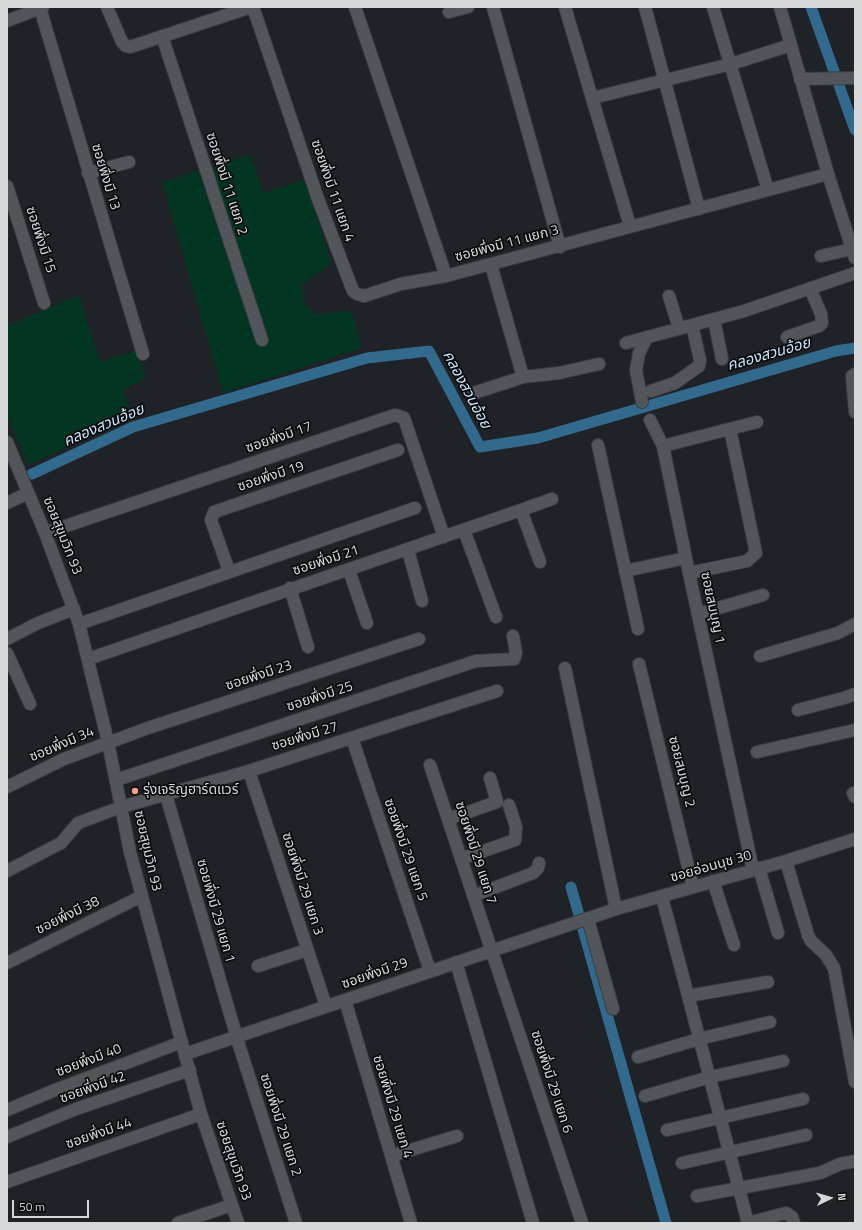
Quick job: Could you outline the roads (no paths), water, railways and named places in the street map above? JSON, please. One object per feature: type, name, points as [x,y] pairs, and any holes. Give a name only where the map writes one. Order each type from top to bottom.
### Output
[{"type":"street","points":[[7,21],[41,7]]},
{"type":"street","name":"ซอยพึ่งมี 13","points":[[41,7],[88,173],[143,354]]},
{"type":"street","points":[[107,7],[122,42],[126,46],[252,7]]},
{"type":"street","name":"ซอยพึ่งมี 11 แยก 4","points":[[252,7],[318,199],[353,291],[364,296],[401,284],[446,276]]},
{"type":"street","name":"ซอยพึ่งมี 11 แยก 3","points":[[355,7],[446,276],[560,247],[630,226],[828,174]]},
{"type":"street","points":[[449,12],[468,7]]},
{"type":"street","points":[[493,7],[560,247]]},
{"type":"street","points":[[565,7],[630,226]]},
{"type":"street","points":[[645,7],[699,209]]},
{"type":"street","points":[[713,7],[768,190]]},
{"type":"street","points":[[780,7],[828,174],[854,253],[821,256]]},
{"type":"street","name":"ซอยพึ่งมี 11 แยก 2","points":[[162,36],[262,340]]},
{"type":"street","points":[[592,98],[731,64],[791,45]]},
{"type":"street","points":[[800,79],[852,78]]},
{"type":"street","points":[[88,173],[130,162]]},
{"type":"street","name":"ซอยพึ่งมี 15","points":[[7,186],[44,303]]},
{"type":"street","points":[[492,265],[523,377]]},
{"type":"street","points":[[626,343],[744,311],[855,273]]},
{"type":"street","points":[[786,337],[819,326],[822,323],[821,314],[810,288]]},
{"type":"street","points":[[669,296],[678,328]]},
{"type":"street","points":[[714,319],[722,359]]},
{"type":"street","points":[[651,391],[675,383],[699,366],[700,360],[692,325]]},
{"type":"street","points":[[642,402],[636,370],[639,353],[647,337]]},
{"type":"street","points":[[474,393],[523,377],[559,373],[599,364]]},
{"type":"street","points":[[855,374],[852,376],[855,412]]},
{"type":"street","name":"ซอยพึ่งมี 17","points":[[45,533],[395,414],[404,418],[444,537]]},
{"type":"street","name":"ซอยสมบุญ 1","points":[[650,420],[664,446],[689,573],[756,869],[778,933]]},
{"type":"street","points":[[664,446],[757,422]]},
{"type":"street","points":[[689,573],[748,561],[756,553],[730,429]]},
{"type":"street","name":"ซอยสุขุมวิท 93","points":[[7,442],[45,533],[74,609],[108,742],[121,807],[142,896],[201,1114],[238,1223]]},
{"type":"street","points":[[598,445],[638,629]]},
{"type":"street","name":"ซอยพึ่งมี 19","points":[[229,571],[211,520],[214,512],[398,450]]},
{"type":"street","points":[[7,503],[28,493]]},
{"type":"street","name":"ซอยพึ่งมี 21","points":[[88,659],[290,588],[408,550],[552,499]]},
{"type":"street","points":[[78,624],[415,508]]},
{"type":"street","points":[[521,510],[540,562]]},
{"type":"street","points":[[464,530],[496,617]]},
{"type":"street","points":[[408,550],[422,601]]},
{"type":"street","points":[[625,572],[686,558]]},
{"type":"street","points":[[349,570],[367,623]]},
{"type":"street","points":[[290,588],[308,647]]},
{"type":"street","points":[[698,614],[763,595]]},
{"type":"street","points":[[7,639],[38,623],[74,609]]},
{"type":"street","points":[[760,656],[838,633],[855,624]]},
{"type":"street","name":"ซอยพึ่งมี 25","points":[[116,780],[476,661],[514,659],[516,653],[513,636]]},
{"type":"street","name":"ซอยพึ่งมี 23","points":[[108,742],[419,639]]},
{"type":"street","points":[[7,653],[30,704]]},
{"type":"street","name":"ซอยสมบุญ 2","points":[[639,664],[693,887]]},
{"type":"street","points":[[565,668],[616,909]]},
{"type":"street","name":"ซอยพึ่งมี 27","points":[[7,871],[62,843],[78,823],[121,807],[249,771],[497,691]]},
{"type":"street","points":[[798,710],[855,694]]},
{"type":"street","points":[[757,752],[855,730]]},
{"type":"street","name":"ซอยพึ่งมี 29 แยก 5","points":[[352,738],[430,971]]},
{"type":"street","name":"ซอยพึ่งมี 34","points":[[7,787],[50,765],[108,742]]},
{"type":"street","name":"ซอยพึ่งมี 29 แยก 7","points":[[430,765],[491,951]]},
{"type":"street","name":"ซอยพึ่งมี 29 แยก 3","points":[[249,771],[326,1006]]},
{"type":"street","points":[[448,819],[497,802],[490,778]]},
{"type":"street","name":"ซอยพึ่งมี 29 แยก 1","points":[[166,795],[236,1036]]},
{"type":"street","points":[[461,859],[515,840],[516,827],[509,805]]},
{"type":"street","name":"ซอยอ่อนนุช 30","points":[[583,920],[616,909],[786,861],[855,839]]},
{"type":"street","points":[[786,861],[808,935],[811,941],[826,955],[834,968],[855,1082]]},
{"type":"street","points":[[473,896],[533,873],[538,868],[539,863]]},
{"type":"street","points":[[713,881],[734,945]]},
{"type":"street","name":"ซอยพึ่งมี 38","points":[[7,963],[142,896]]},
{"type":"street","points":[[662,897],[748,1223],[786,1213],[792,1217],[794,1223]]},
{"type":"street","points":[[583,920],[613,1009]]},
{"type":"street","name":"ซอยพึ่งมี 29","points":[[183,1048],[236,1036],[583,920]]},
{"type":"street","points":[[258,966],[308,950]]},
{"type":"street","name":"ซอยพึ่งมี 29 แยก 6","points":[[491,951],[582,1223]]},
{"type":"street","points":[[456,962],[533,1223]]},
{"type":"street","points":[[688,996],[768,982]]},
{"type":"street","name":"ซอยพึ่งมี 29 แยก 4","points":[[345,1000],[412,1223]]},
{"type":"street","points":[[638,1057],[699,1039],[770,1022]]},
{"type":"street","name":"ซอยพึ่งมี 29 แยก 2","points":[[236,1036],[296,1223]]},
{"type":"street","name":"ซอยพึ่งมี 40","points":[[7,1110],[60,1088],[183,1048]]},
{"type":"street","points":[[645,1096],[710,1077],[783,1061]]},
{"type":"street","name":"ซอยพึ่งมี 42","points":[[7,1137],[76,1109],[190,1070]]},
{"type":"street","points":[[667,1130],[803,1099]]},
{"type":"street","name":"ซอยพึ่งมี 44","points":[[7,1182],[201,1114]]},
{"type":"street","points":[[682,1162],[806,1135]]},
{"type":"street","points":[[391,1156],[457,1136]]},
{"type":"street","points":[[697,1196],[820,1173],[840,1164],[855,1161]]},
{"type":"street","points":[[178,1223],[232,1204]]},
{"type":"waterway","points":[[811,7],[855,130]]},
{"type":"waterway","name":"คลองสวนอ้อย","points":[[32,474],[133,427],[367,358],[429,351],[480,447],[538,438],[836,351],[855,348]]},
{"type":"waterway","points":[[571,887],[666,1223]]},
{"type":"place","name":"รุ่งเจริญฮาร์ดแวร์","points":[[135,791]]}]
